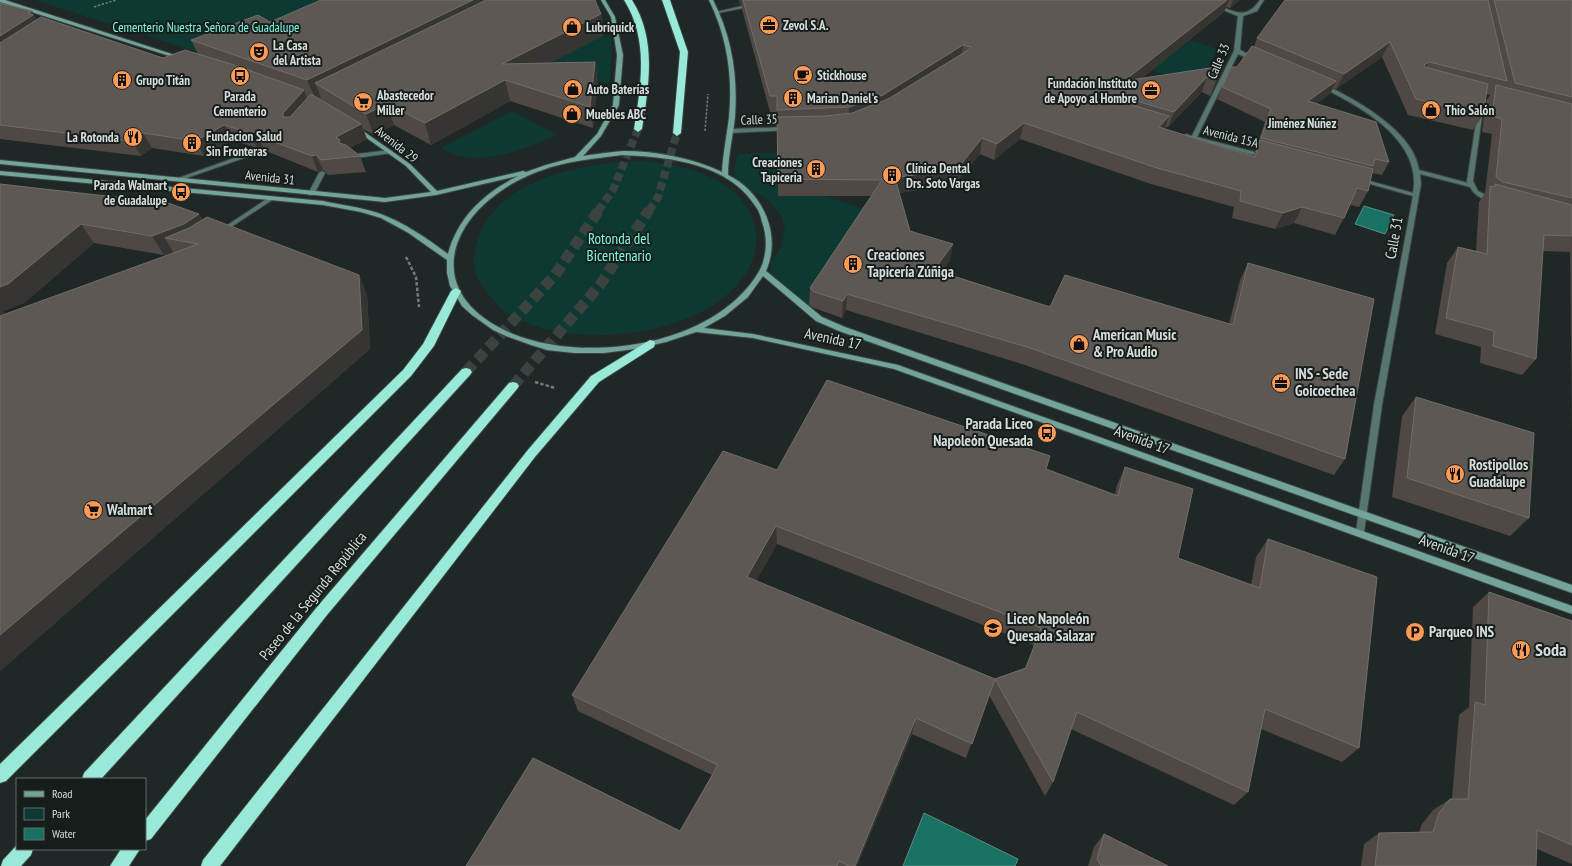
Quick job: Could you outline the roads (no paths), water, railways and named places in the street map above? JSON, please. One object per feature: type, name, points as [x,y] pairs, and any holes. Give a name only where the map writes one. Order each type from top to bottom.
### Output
[{"type":"highway","points":[[628,0],[638,19],[644,50],[646,83],[638,129]]},
{"type":"highway","points":[[666,0],[684,52],[677,133]]},
{"type":"highway","points":[[0,775],[407,373],[428,346],[456,291]]},
{"type":"highway","points":[[209,866],[531,454],[595,379],[650,344]]},
{"type":"highway","points":[[91,778],[466,372]]},
{"type":"highway","name":"Paseo de la Segunda República","points":[[146,832],[322,612],[513,386]]},
{"type":"highway","points":[[9,866],[24,850]]},
{"type":"highway","points":[[118,866],[131,850]]},
{"type":"main road","points":[[0,0],[60,21],[188,60]]},
{"type":"main road","points":[[577,159],[599,134],[616,105],[620,55],[613,17],[603,0]]},
{"type":"main road","points":[[711,0],[718,12],[726,35],[732,66],[733,89],[725,175]]},
{"type":"main road","name":"Avenida 29","points":[[348,123],[408,165],[436,193]]},
{"type":"main road","points":[[622,153],[650,154],[690,161],[725,175],[750,194],[766,217],[770,244],[763,272],[752,288],[717,318],[694,329],[650,344],[620,349],[588,351],[558,349],[530,343],[505,334],[484,321],[468,307],[456,291],[450,273],[449,258],[460,228],[478,206],[504,186],[536,170],[577,159],[622,153]]},
{"type":"main road","name":"Avenida 31","points":[[0,162],[311,194],[385,200],[436,193],[536,170]]},
{"type":"main road","name":"Avenida 31","points":[[0,173],[331,205],[354,209],[382,217],[406,229],[449,258]]},
{"type":"main road","name":"Avenida 17","points":[[763,272],[819,319],[842,330],[1572,589]]},
{"type":"main road","name":"Avenida 17","points":[[694,329],[753,336],[895,367],[1360,532],[1572,610]]},
{"type":"street","points":[[1210,6],[1241,15],[1255,10],[1262,0]]},
{"type":"street","points":[[718,12],[760,4]]},
{"type":"street","name":"Calle 33","points":[[1194,138],[1236,51],[1241,15]]},
{"type":"street","points":[[53,25],[60,21]]},
{"type":"street","points":[[1236,51],[1261,62]]},
{"type":"street","points":[[1317,84],[1353,100],[1373,114],[1406,147],[1415,162],[1418,172],[1473,186]]},
{"type":"street","points":[[1482,105],[1470,181],[1476,192],[1490,200],[1497,202]]},
{"type":"street","name":"Calle 35","points":[[730,131],[796,129]]},
{"type":"street","name":"Avenida 15A","points":[[1179,134],[1270,158]]},
{"type":"street","points":[[176,180],[262,150]]},
{"type":"street","points":[[349,157],[390,152]]},
{"type":"street","name":"Calle 31","points":[[1360,532],[1378,405],[1418,172]]},
{"type":"street","points":[[311,194],[322,173]]},
{"type":"street","points":[[1354,179],[1415,195]]},
{"type":"street","points":[[216,234],[270,199]]},
{"type":"water","points":[[1364,206],[1394,215],[1385,234],[1355,224]]},
{"type":"water","points":[[924,813],[1018,859],[1015,866],[903,866]]},
{"type":"tunnel","points":[[598,211],[613,190],[638,129]]},
{"type":"tunnel","points":[[649,211],[658,197],[677,133]]},
{"type":"tunnel","points":[[466,372],[555,275],[599,210]]},
{"type":"tunnel","points":[[513,386],[600,285],[649,210]]},
{"type":"place","name":"Zevol S.A.","points":[[769,25]]},
{"type":"place","name":"Lubriquick","points":[[572,27]]},
{"type":"place","name":"La Casa del Artista","points":[[259,52]]},
{"type":"place","name":"Stickhouse","points":[[803,75]]},
{"type":"place","name":"Parada Cementerio","points":[[240,76]]},
{"type":"place","name":"Grupo Titán","points":[[122,80]]},
{"type":"place","name":"Auto Baterías","points":[[573,89]]},
{"type":"place","name":"Fundación Instituto de Apoyo al Hombre","points":[[1151,90]]},
{"type":"place","name":"Marian Daniel's","points":[[793,98]]},
{"type":"place","name":"Abastecedor Miller","points":[[363,102]]},
{"type":"place","name":"Thio Salón","points":[[1431,110]]},
{"type":"place","name":"Muebles ABC","points":[[572,114]]},
{"type":"place","name":"La Rotonda","points":[[133,137]]},
{"type":"place","name":"Fundacion Salud Sin Fronteras","points":[[192,143]]},
{"type":"place","name":"Creaciones Tapiceria","points":[[816,169]]},
{"type":"place","name":"Clínica Dental Drs. Soto Vargas","points":[[892,175]]},
{"type":"place","name":"Parada Walmart de Guadalupe","points":[[181,192]]},
{"type":"place","name":"Creaciones Tapicería Zúñiga","points":[[853,264]]},
{"type":"place","name":"American Music & Pro Audio","points":[[1079,344]]},
{"type":"place","name":"INS - Sede Goicoechea","points":[[1281,383]]},
{"type":"place","name":"Parada Liceo Napoleón Quesada","points":[[1047,433]]},
{"type":"place","name":"Rostipollos Guadalupe","points":[[1455,474]]},
{"type":"place","name":"Walmart","points":[[93,510]]},
{"type":"place","name":"Liceo Napoleón Quesada Salazar","points":[[993,628]]},
{"type":"place","name":"Parqueo INS","points":[[1415,632]]},
{"type":"place","name":"Soda","points":[[1521,650]]},
{"type":"district","name":"Jiménez Núñez","points":[[1302,123]]},
{"type":"park label","name":"Cementerio Nuestra Señora de Guadalupe","points":[[206,27]]},
{"type":"park label","name":"Rotonda del Bicentenario","points":[[619,248]]}]
